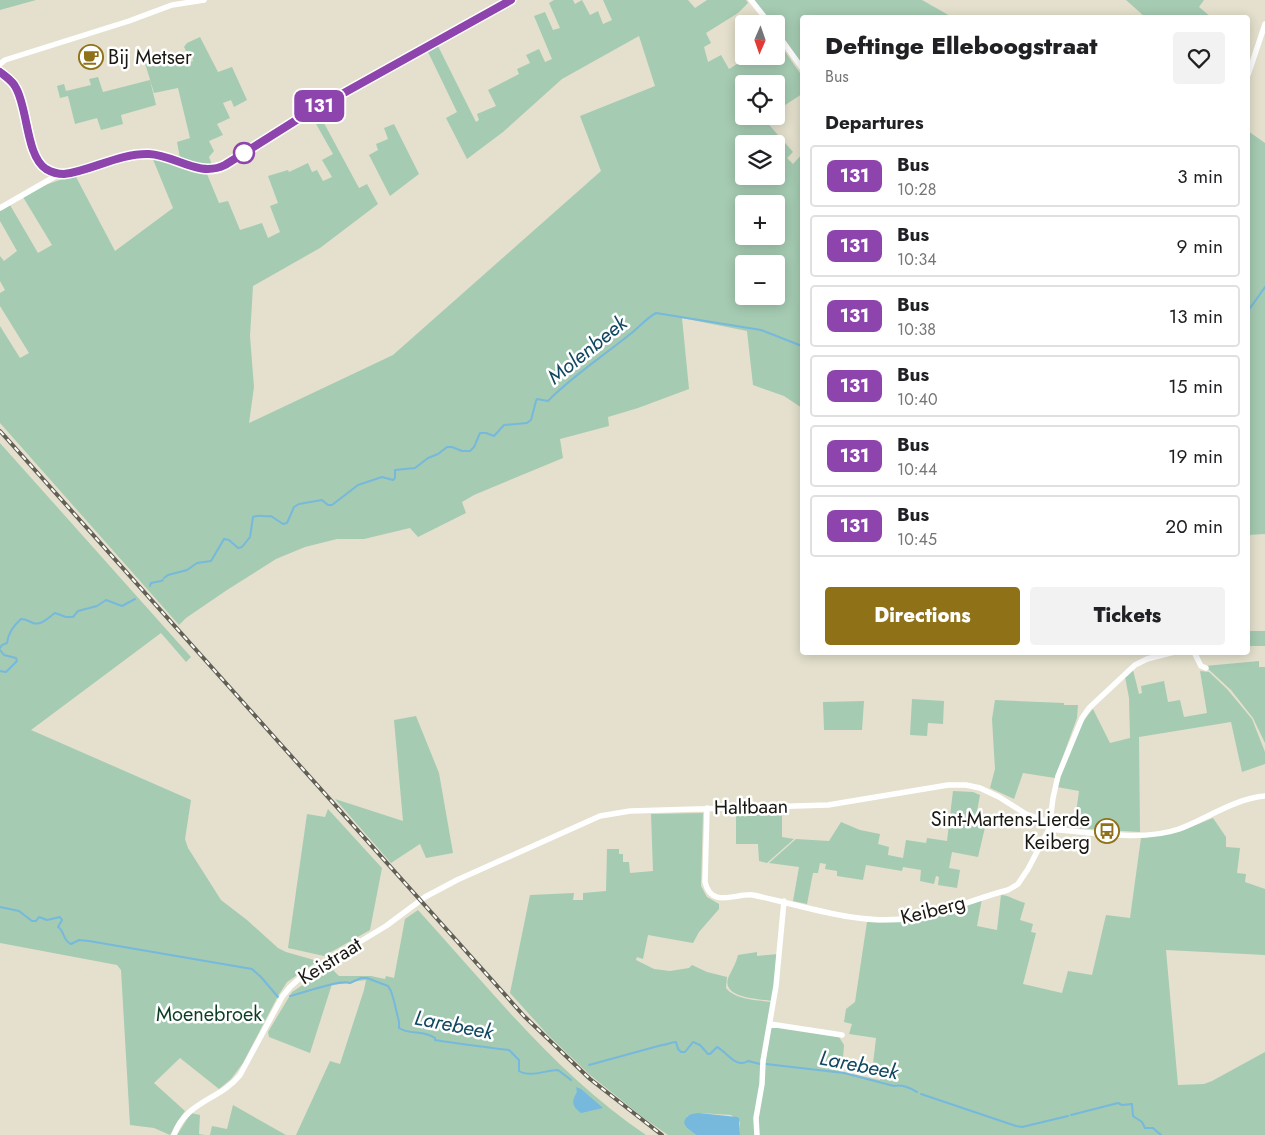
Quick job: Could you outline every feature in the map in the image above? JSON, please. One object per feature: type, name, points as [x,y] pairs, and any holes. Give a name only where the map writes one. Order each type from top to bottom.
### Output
[{"type":"street","points":[[0,64],[5,60],[129,21],[172,5],[204,0]]},
{"type":"street","points":[[0,72],[11,80],[19,94],[35,156],[46,169],[64,174],[130,155],[142,154],[165,157],[194,168],[210,169],[221,167],[306,114],[511,0]]},
{"type":"street","points":[[751,0],[763,15]]},
{"type":"street","points":[[1250,69],[1265,24]]},
{"type":"street","points":[[785,44],[800,65]]},
{"type":"street","points":[[0,208],[54,177],[57,173]]},
{"type":"street","points":[[1049,826],[1058,776],[1082,718],[1089,708],[1135,665],[1147,659],[1162,655]]},
{"type":"street","points":[[1196,655],[1201,666],[1206,668]]},
{"type":"street","name":"Haltbaan","points":[[457,880],[600,816],[630,811],[828,805],[948,785],[966,785],[999,797],[1049,826],[1140,835],[1165,833],[1179,829],[1249,799],[1265,796]]},
{"type":"street","name":"Keiberg","points":[[707,808],[705,882],[707,890],[711,894],[724,899],[746,894],[868,920],[900,919],[928,915],[1014,888],[1028,869],[1049,826]]},
{"type":"street","name":"Keistraat","points":[[174,1135],[176,1128],[189,1112],[205,1099],[228,1087],[240,1075],[282,997],[290,987],[300,978],[386,926],[425,897],[457,880]]},
{"type":"street","points":[[757,1135],[756,1118],[762,1084],[763,1061],[774,1002],[784,901]]},
{"type":"street","points":[[770,1024],[842,1035]]},
{"type":"green space","points":[[0,0],[36,0],[0,10]]},
{"type":"green space","points":[[554,0],[573,0],[575,4],[582,0],[590,15],[598,11],[603,24],[612,20],[603,0],[688,0],[695,8],[707,0],[746,0],[748,3],[738,13],[706,33],[711,43],[704,47],[708,62],[721,55],[729,69],[735,65],[785,65],[785,52],[800,73],[800,95],[785,105],[785,75],[735,75],[735,125],[769,125],[778,135],[735,135],[735,185],[785,185],[785,143],[793,152],[787,158],[793,164],[800,156],[800,407],[784,396],[753,385],[747,331],[682,318],[689,389],[608,417],[609,426],[560,439],[563,458],[474,495],[462,502],[466,513],[418,537],[410,528],[364,539],[337,539],[305,547],[276,559],[227,590],[186,618],[179,625],[0,423],[0,326],[20,358],[29,353],[0,306],[0,293],[5,290],[0,281],[0,256],[4,261],[17,251],[0,221],[0,211],[10,205],[38,253],[52,245],[23,197],[45,185],[75,175],[115,251],[173,208],[152,157],[195,172],[207,174],[219,203],[228,201],[240,230],[262,223],[268,238],[280,232],[270,206],[278,203],[268,176],[288,170],[289,172],[308,163],[312,172],[317,170],[323,181],[332,177],[322,160],[333,154],[311,115],[318,112],[359,188],[367,184],[378,204],[320,248],[253,286],[250,336],[254,387],[249,423],[393,355],[601,171],[580,116],[655,86],[639,36],[562,79],[503,132],[467,159],[446,118],[457,112],[428,52],[438,46],[476,122],[479,120],[477,114],[496,106],[488,90],[519,74],[517,69],[530,63],[526,55],[539,49],[545,62],[552,59],[534,16],[545,12],[553,30],[560,28],[549,3]]},
{"type":"green space","points":[[753,0],[922,0],[948,15],[800,15],[800,62],[785,41],[785,15],[765,15]]},
{"type":"green space","points":[[1126,0],[1204,0],[1199,7],[1209,15],[1143,15]]},
{"type":"green space","points":[[200,37],[218,72],[232,67],[247,100],[234,107],[231,100],[223,103],[230,118],[217,124],[223,135],[209,141],[214,151],[209,157],[212,165],[180,158],[177,142],[190,138],[178,88],[154,93],[145,63],[166,55],[168,57],[180,53],[184,64],[193,61],[190,51],[186,51],[184,47],[187,43]]},
{"type":"green space","points":[[98,77],[103,92],[150,80],[156,105],[121,115],[123,124],[101,130],[97,118],[75,124],[68,96],[60,98],[57,86],[64,84],[66,91],[91,85],[89,79]]},
{"type":"green space","points":[[394,124],[419,174],[390,196],[369,155],[378,150],[376,144],[388,139],[384,128]]},
{"type":"green space","points":[[1250,132],[1265,143],[1265,534],[1250,535]]},
{"type":"green space","name":"Moenebroek","points":[[0,443],[191,657],[186,662],[161,633],[31,730],[191,800],[185,839],[188,848],[221,900],[278,948],[314,960],[315,963],[287,982],[243,1063],[231,1079],[219,1089],[180,1058],[154,1083],[185,1111],[170,1135],[154,1128],[130,1125],[121,970],[117,965],[0,943]]},
{"type":"green space","points":[[1250,631],[1265,631],[1265,646],[1250,646]]},
{"type":"green space","points":[[1259,661],[1259,667],[1265,667],[1265,743],[1253,718],[1231,690],[1205,666]]},
{"type":"green space","points":[[1133,670],[1139,694],[1142,693],[1141,686],[1164,681],[1168,702],[1180,700],[1184,717],[1207,713],[1200,671],[1209,672],[1227,689],[1252,719],[1265,752],[1265,764],[1242,772],[1231,722],[1139,737],[1140,832],[1074,828],[1079,791],[1057,787],[1067,756],[1081,726],[1093,709],[1110,743],[1130,738],[1129,698],[1125,677]]},
{"type":"green space","points":[[912,699],[944,701],[943,724],[928,723],[927,736],[910,735]]},
{"type":"green space","points":[[995,700],[1078,705],[1077,718],[1055,778],[1023,773],[1014,799],[990,788],[995,769],[992,719]]},
{"type":"green space","points":[[864,701],[862,730],[824,730],[823,702]]},
{"type":"green space","points":[[416,716],[439,773],[453,853],[426,858],[420,844],[391,863],[335,799],[403,821],[394,720]]},
{"type":"green space","points":[[953,791],[973,792],[980,795],[976,817],[987,819],[978,857],[952,852],[949,868],[960,870],[957,888],[938,885],[939,877],[936,876],[934,884],[920,881],[921,870],[903,867],[902,871],[866,865],[863,880],[837,876],[837,871],[825,869],[826,864],[820,863],[818,873],[813,873],[807,904],[793,901],[799,867],[769,863],[796,839],[829,841],[841,822],[860,830],[880,834],[878,844],[889,847],[888,855],[903,858],[906,840],[926,843],[927,838],[947,841]]},
{"type":"green space","points":[[328,809],[382,868],[370,930],[324,956],[288,948],[307,814],[325,817]]},
{"type":"green space","points":[[782,810],[782,837],[794,839],[767,863],[759,861],[758,844],[736,844],[736,812]]},
{"type":"green space","points":[[703,813],[701,886],[707,897],[719,904],[719,909],[699,932],[693,943],[648,935],[643,959],[637,957],[636,960],[654,969],[670,971],[689,968],[692,965],[707,972],[727,977],[726,988],[735,995],[747,999],[771,1002],[756,1135],[740,1135],[740,1122],[731,1115],[699,1113],[687,1116],[687,1128],[696,1135],[668,1135],[590,1075],[548,1035],[510,993],[530,895],[574,893],[573,900],[583,900],[583,893],[606,891],[607,849],[619,849],[619,854],[623,854],[623,862],[629,862],[630,873],[653,871],[651,814]]},
{"type":"green space","points":[[1213,818],[1226,837],[1226,847],[1240,848],[1237,873],[1246,874],[1245,882],[1265,889],[1265,955],[1166,950],[1178,1085],[1204,1084],[1212,1081],[1265,1052],[1265,1135],[759,1135],[758,1125],[765,1065],[771,1028],[773,1026],[839,1037],[844,1045],[842,1072],[880,1080],[883,1067],[873,1064],[876,1038],[849,1034],[852,1024],[844,1022],[846,1009],[855,1002],[867,922],[912,920],[982,899],[977,926],[997,930],[1001,895],[1010,897],[1025,903],[1020,920],[1033,924],[1031,932],[1036,933],[1023,984],[1062,993],[1068,971],[1092,975],[1106,915],[1130,918],[1141,838],[1179,832]]},
{"type":"green space","points":[[418,910],[498,1000],[553,1058],[613,1111],[646,1135],[296,1135],[330,1061],[340,1064],[366,980],[332,984],[310,1053],[269,1037],[268,1032],[292,992],[330,967],[339,976],[371,976],[385,979],[386,976],[394,978],[405,919]]},
{"type":"green space","points":[[757,952],[757,956],[778,954],[772,1001],[741,996],[730,989],[727,983],[738,955]]},
{"type":"green space","points":[[233,1105],[286,1135],[210,1135],[212,1126],[227,1129]]},
{"type":"green space","points":[[191,1113],[200,1115],[199,1134],[205,1135],[177,1135]]},
{"type":"water","points":[[576,1087],[603,1108],[581,1113],[573,1104],[577,1092]]},
{"type":"water","points":[[699,1113],[739,1118],[740,1135],[696,1135],[684,1123],[691,1114]]},
{"type":"waterway","name":"Molenbeek","points":[[1250,308],[1265,287]]},
{"type":"waterway","name":"Molenbeek","points":[[164,578],[168,575],[187,570],[197,563],[211,561],[224,539],[229,540],[238,548],[242,547],[250,537],[253,517],[271,516],[283,524],[287,523],[294,507],[299,504],[322,500],[328,505],[332,505],[358,485],[382,477],[393,480],[395,478],[395,470],[415,468],[447,447],[470,451],[474,447],[480,433],[494,436],[504,425],[527,423],[531,420],[537,399],[548,401],[576,376],[656,313],[761,330],[800,345]]},
{"type":"waterway","name":"Molenbeek","points":[[150,586],[151,583],[163,580]]},
{"type":"waterway","points":[[0,648],[7,643],[11,630],[21,619],[36,624],[45,621],[55,613],[66,617],[73,617],[78,611],[97,606],[106,600],[122,606],[135,599]]},
{"type":"waterway","points":[[0,650],[4,655],[16,658],[17,661],[6,672],[0,671]]},
{"type":"waterway","name":"Larebeek","points":[[0,907],[19,911],[32,921],[36,921],[39,917],[47,920],[60,917],[62,920],[58,927],[66,940],[71,944],[79,940],[89,941],[252,969],[278,997]]},
{"type":"waterway","name":"Larebeek","points":[[290,996],[338,983],[350,983],[361,978],[367,978],[388,986],[394,1001],[399,1028],[426,1034],[435,1038],[435,1040],[509,1050],[519,1060],[519,1071],[523,1073],[533,1074],[558,1070],[571,1080]]},
{"type":"waterway","name":"Larebeek","points":[[589,1065],[676,1042],[681,1052],[685,1052],[693,1042],[700,1045],[708,1054],[717,1047],[739,1063],[748,1061],[760,1064]]},
{"type":"waterway","name":"Larebeek","points":[[766,1064],[844,1073],[894,1086],[906,1087],[917,1092]]},
{"type":"waterway","name":"Larebeek","points":[[921,1094],[1022,1127],[1068,1116]]},
{"type":"waterway","name":"Larebeek","points":[[1071,1115],[1118,1103],[1122,1105],[1132,1104],[1133,1116],[1142,1122],[1145,1128],[1153,1128],[1161,1135]]},
{"type":"railway","points":[[0,431],[524,1016],[590,1079],[662,1135]]},
{"type":"bus line","name":"131","points":[[0,72],[11,80],[19,94],[35,156],[42,166],[52,172],[64,174],[130,155],[142,154],[165,157],[194,168],[214,169],[225,165],[306,114],[511,0]]},
{"type":"place","name":"Bij Metser","points":[[91,57]]},
{"type":"place","name":"Sint-Martens-Lierde Keiberg","points":[[1107,831]]}]
